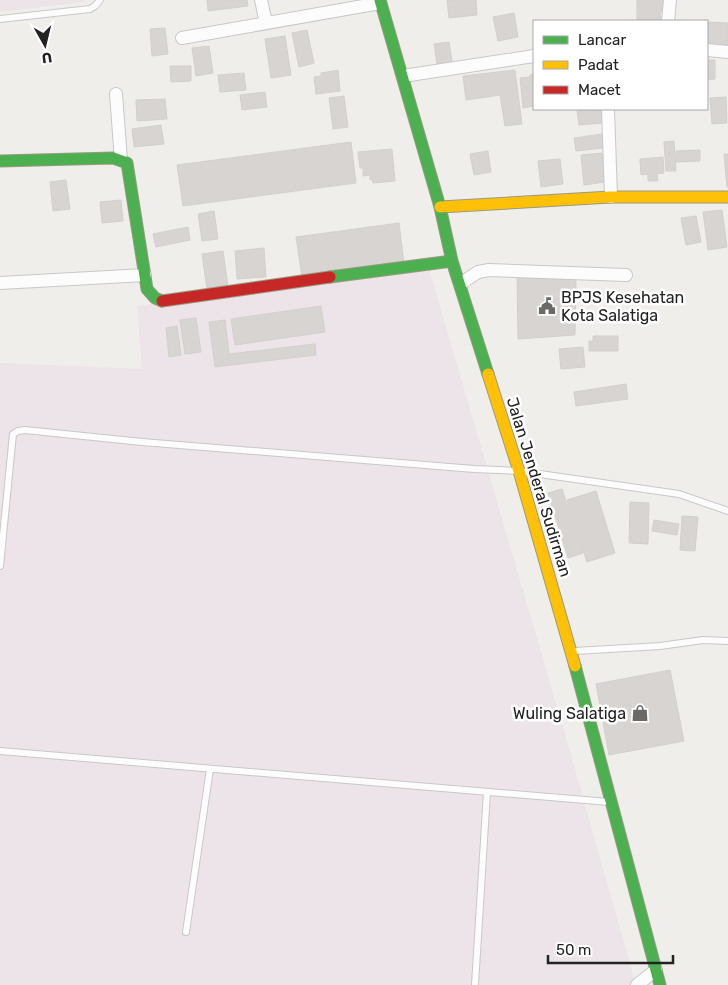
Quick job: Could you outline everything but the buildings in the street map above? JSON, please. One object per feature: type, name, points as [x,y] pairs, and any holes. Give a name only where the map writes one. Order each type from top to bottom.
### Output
[{"type":"main road","name":"Jalan Jenderal Sudirman","points":[[380,2],[440,208],[452,261],[519,471],[571,651],[660,985]]},
{"type":"main road","points":[[0,160],[114,158],[127,164],[147,289],[155,298],[161,301],[288,282],[452,261]]},
{"type":"main road","points":[[440,208],[611,197],[728,197]]},
{"type":"street","points":[[261,0],[266,23]]},
{"type":"street","points":[[668,20],[670,0]]},
{"type":"street","points":[[182,38],[380,2]]},
{"type":"street","points":[[708,50],[728,52]]},
{"type":"street","points":[[403,76],[533,56]]},
{"type":"street","points":[[116,94],[121,160]]},
{"type":"street","points":[[608,110],[611,197]]},
{"type":"street","points":[[460,284],[478,272],[489,270],[626,275]]},
{"type":"street","points":[[0,283],[145,275]]},
{"type":"street","points":[[638,985],[656,970]]},
{"type":"lane","points":[[0,18],[90,9],[100,0]]},
{"type":"lane","points":[[0,566],[14,434],[18,431],[26,430],[142,442],[519,471],[679,494],[728,511]]},
{"type":"lane","points":[[571,651],[660,646],[703,640],[728,641]]},
{"type":"lane","points":[[0,752],[612,802]]},
{"type":"lane","points":[[186,932],[210,769]]},
{"type":"lane","points":[[475,985],[487,792]]},
{"type":"shaded area","points":[[0,0],[85,0],[85,2],[0,12]]},
{"type":"shaded area","points":[[428,265],[636,985],[0,985],[0,363],[142,369],[137,306]]},
{"type":"traffic: fast","points":[[380,0],[440,207],[452,261],[488,374]]},
{"type":"traffic: fast","points":[[0,161],[113,158],[127,163],[147,289],[155,298],[162,301]]},
{"type":"traffic: fast","points":[[330,277],[452,261]]},
{"type":"traffic: fast","points":[[575,666],[660,985]]},
{"type":"traffic: slow","points":[[440,207],[611,197],[728,197]]},
{"type":"traffic: slow","points":[[488,374],[519,471],[575,666]]},
{"type":"traffic: jam","points":[[162,301],[330,277]]},
{"type":"place","name":"BPJS Kesehatan Kota Salatiga","points":[[547,306]]},
{"type":"place","name":"Wuling Salatiga","points":[[640,713]]}]
